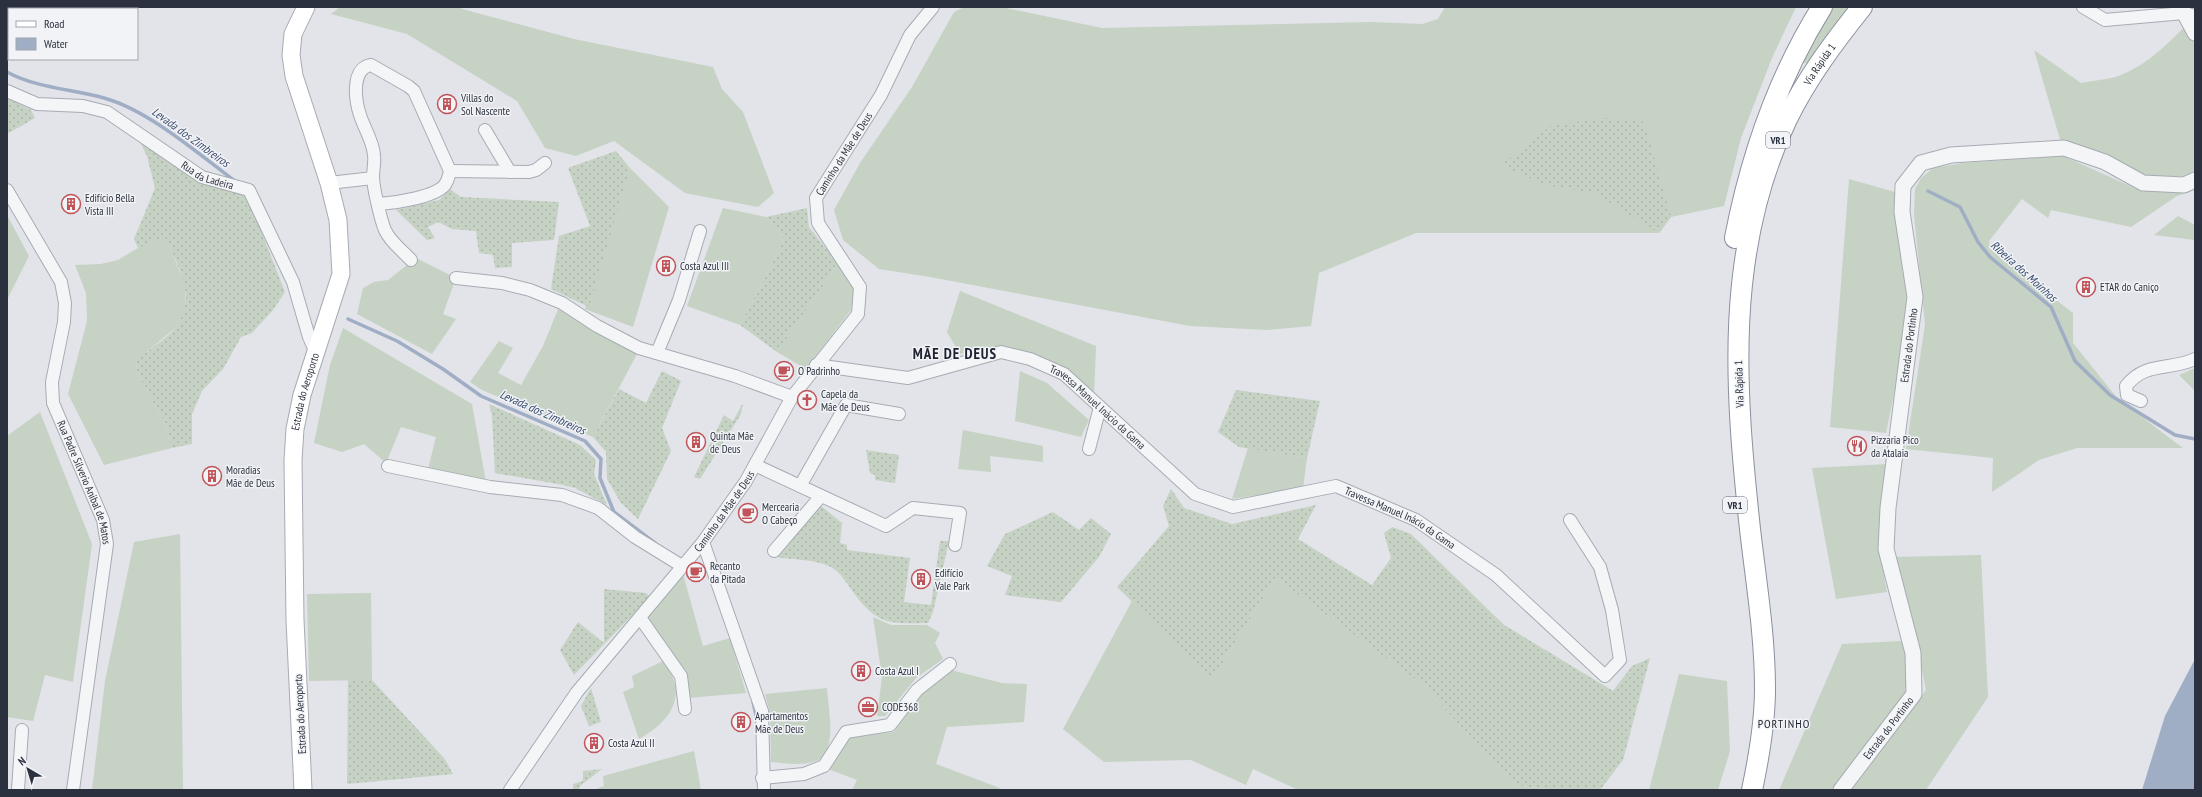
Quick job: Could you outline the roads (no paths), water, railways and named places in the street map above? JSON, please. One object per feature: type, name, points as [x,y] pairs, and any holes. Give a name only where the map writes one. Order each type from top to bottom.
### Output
[{"type":"highway","name":"Via Rápida 1","points":[[1752,790],[1763,726],[1764,675],[1763,647],[1743,463],[1738,342],[1745,221],[1760,137],[1778,88],[1822,7]]},
{"type":"highway","name":"Via Rápida 1","points":[[1738,790],[1748,734],[1751,687],[1746,605],[1730,460],[1725,341],[1732,252],[1777,142],[1799,96],[1818,64],[1862,7]]},
{"type":"main road","name":"Estrada do Aeroporto","points":[[303,790],[295,620],[293,460],[295,429],[302,395],[317,355],[342,274],[338,220],[329,183],[294,76],[291,55],[293,34],[306,7]]},
{"type":"street","name":"Caminho da Mãe de Deus","points":[[510,790],[577,692],[640,619],[682,566],[704,542],[746,481],[792,397],[858,314],[860,287],[818,223],[816,198],[881,95],[910,35],[933,7]]},
{"type":"street","points":[[2082,7],[2104,20],[2187,12],[2195,33]]},
{"type":"street","points":[[379,204],[392,203],[436,192],[446,184],[450,171],[414,91],[371,65],[365,66],[360,70],[356,96],[360,115],[374,151],[373,178],[379,204],[386,231],[411,260]]},
{"type":"street","name":"Rua da Ladeira","points":[[7,91],[37,104],[83,106],[107,112],[202,177],[249,190],[293,282],[309,337],[317,355]]},
{"type":"street","points":[[485,130],[510,172]]},
{"type":"street","name":"Estrada do Portinho","points":[[1841,790],[1914,694],[1913,653],[1886,549],[1889,500],[1915,297],[1902,212],[1903,186],[1921,163],[1951,155],[2064,148],[2105,162],[2142,183],[2184,185],[2195,180]]},
{"type":"street","points":[[450,171],[510,172],[536,170],[545,163]]},
{"type":"street","points":[[329,183],[373,178]]},
{"type":"street","name":"Rua Padre Silverio Anibal de Matos","points":[[7,190],[61,282],[65,303],[64,322],[52,382],[53,403],[103,520],[107,544],[73,790]]},
{"type":"street","points":[[657,353],[678,300],[700,231]]},
{"type":"street","points":[[456,278],[502,283],[530,290],[562,303],[596,326],[639,348],[735,376],[792,397]]},
{"type":"street","name":"Travessa Manuel Inácio da Gama","points":[[816,365],[908,378],[1000,352],[1030,359],[1064,374],[1195,494],[1233,507],[1336,486],[1416,520],[1496,575],[1605,676],[1620,660],[1612,610],[1600,567],[1570,520]]},
{"type":"street","points":[[2141,401],[2127,395],[2126,386],[2134,376],[2150,369],[2185,364],[2195,359]]},
{"type":"street","points":[[800,486],[846,405],[899,414]]},
{"type":"street","points":[[1089,449],[1100,407]]},
{"type":"street","points":[[755,465],[886,526],[913,508],[960,513],[955,545]]},
{"type":"street","points":[[388,466],[490,487],[562,495],[598,508],[635,537],[682,566]]},
{"type":"street","points":[[774,551],[822,496]]},
{"type":"street","points":[[704,542],[762,711],[763,784],[804,774],[824,766],[846,732],[890,725],[917,690],[950,664]]},
{"type":"street","points":[[640,619],[681,676],[685,709]]},
{"type":"street","points":[[18,790],[22,730]]},
{"type":"water","points":[[2195,659],[2195,790],[2142,790],[2165,716]]},
{"type":"waterway","name":"Levada dos Zimbreiros","points":[[7,72],[30,82],[104,98],[138,112],[190,146],[236,182]]},
{"type":"waterway","name":"Ribeira dos Moinhos","points":[[1928,191],[1960,207],[1978,242],[1990,257],[2051,307],[2075,361],[2110,395],[2175,435],[2195,439]]},
{"type":"waterway","name":"Levada dos Zimbreiros","points":[[348,319],[397,341],[443,369],[481,396],[585,441],[601,459],[600,478],[614,512],[655,543]]},
{"type":"waterway","name":"Levada dos Zimbreiros","points":[[753,702],[757,719]]},
{"type":"place","name":"Villas do Sol Nascente","points":[[447,104]]},
{"type":"place","name":"Edifício Bella Vista III","points":[[71,204]]},
{"type":"place","name":"Costa Azul III","points":[[666,266]]},
{"type":"place","name":"ETAR do Caniço","points":[[2086,287]]},
{"type":"place","name":"O Padrinho","points":[[784,371]]},
{"type":"place","name":"Capela da Mãe de Deus","points":[[807,400]]},
{"type":"place","name":"Quinta Mãe de Deus","points":[[696,442]]},
{"type":"place","name":"Pizzaria Pico da Atalaia","points":[[1857,446]]},
{"type":"place","name":"Moradias Mãe de Deus","points":[[212,476]]},
{"type":"place","name":"Mercearia O Cabeço","points":[[748,513]]},
{"type":"place","name":"Recanto da Pitada","points":[[696,572]]},
{"type":"place","name":"Edifício Vale Park","points":[[921,579]]},
{"type":"place","name":"Costa Azul I","points":[[861,671]]},
{"type":"place","name":"CODE368","points":[[868,707]]},
{"type":"place","name":"Apartamentos Mãe de Deus","points":[[741,722]]},
{"type":"place","name":"Costa Azul II","points":[[594,743]]},
{"type":"district","name":"MÃE DE DEUS","points":[[955,353]]},
{"type":"district","name":"PORTINHO","points":[[1784,723]]}]
